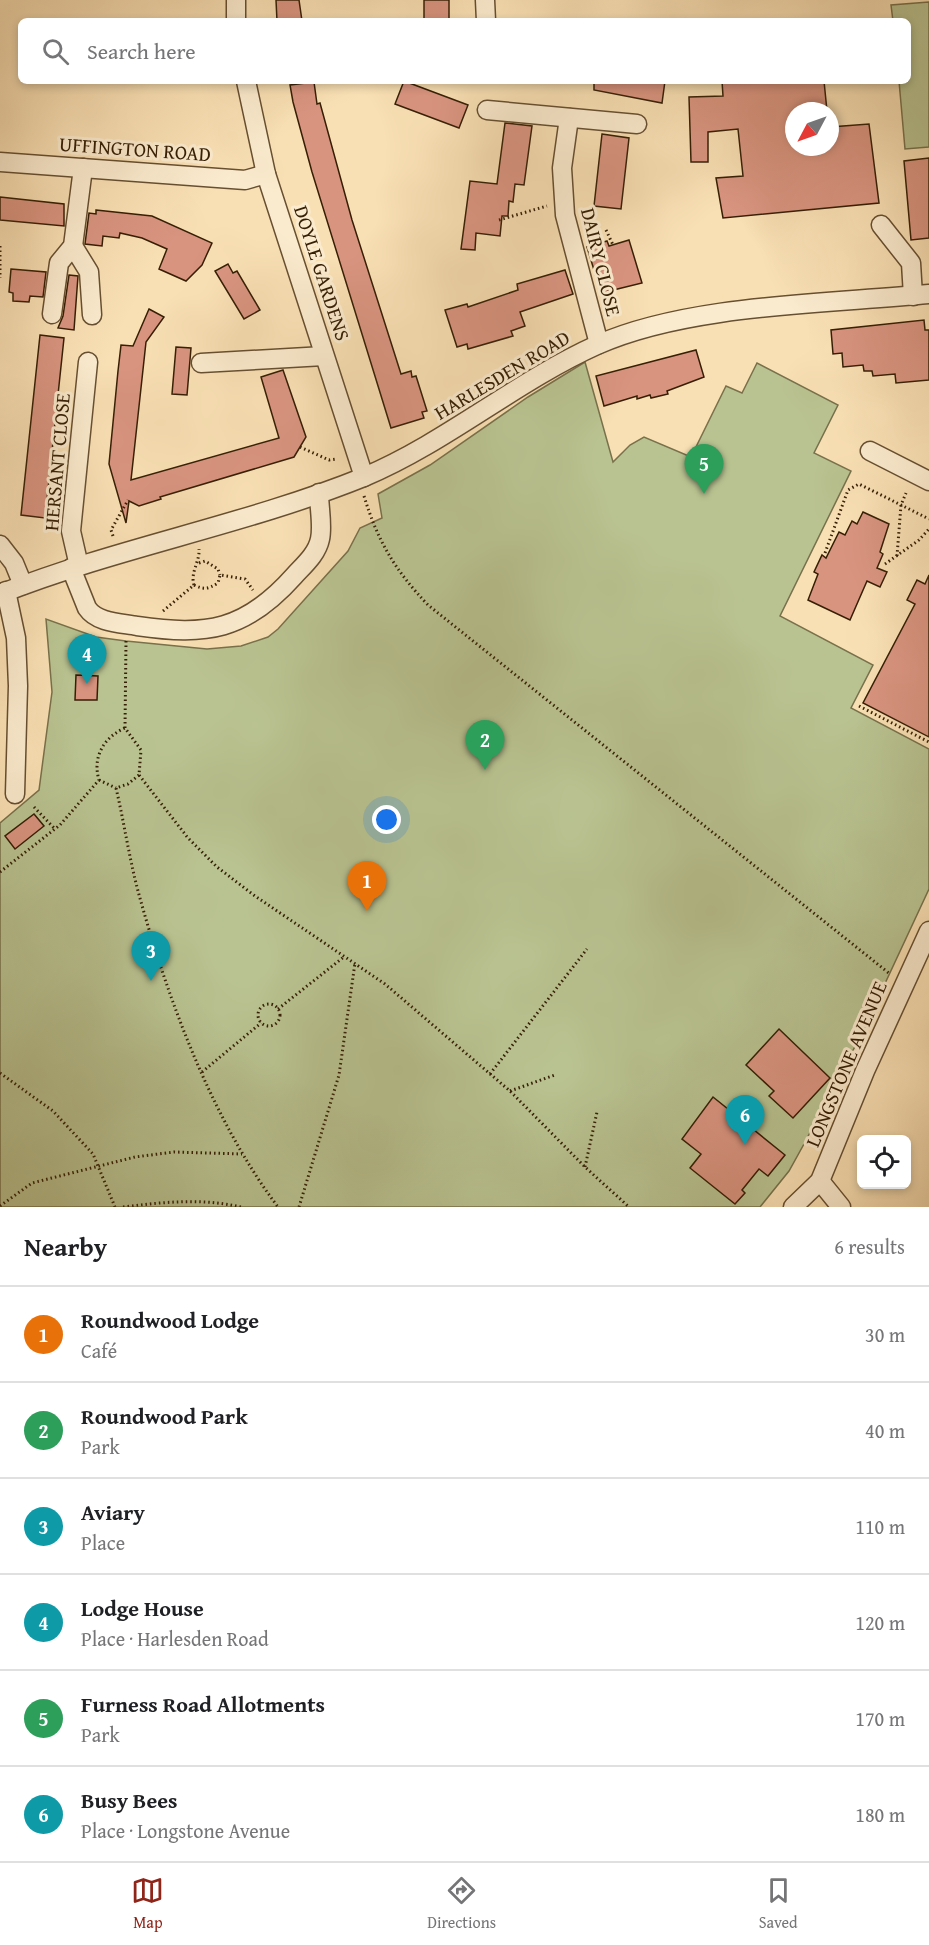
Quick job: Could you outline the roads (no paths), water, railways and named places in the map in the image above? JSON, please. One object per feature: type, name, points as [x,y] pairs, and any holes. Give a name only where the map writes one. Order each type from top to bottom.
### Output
[{"type":"street","points":[[236,0],[236,18]]},
{"type":"street","points":[[485,0],[486,18]]},
{"type":"street","name":"DOYLE GARDENS","points":[[247,84],[266,174],[364,477]]},
{"type":"street","points":[[487,110],[637,124]]},
{"type":"street","name":"DAIRY CLOSE","points":[[569,118],[562,168],[564,201],[568,226],[599,344]]},
{"type":"street","name":"UFFINGTON ROAD","points":[[0,162],[245,180],[266,174]]},
{"type":"street","points":[[52,314],[59,263],[73,246],[83,168]]},
{"type":"street","points":[[880,225],[912,263],[921,295]]},
{"type":"street","points":[[73,246],[89,272],[92,315]]},
{"type":"street","name":"HARLESDEN ROAD","points":[[3,593],[75,567],[196,534],[364,477],[418,452],[546,370],[599,344],[664,324],[726,313],[921,295]]},
{"type":"street","points":[[201,363],[324,356]]},
{"type":"street","name":"HERSANT CLOSE","points":[[75,567],[71,531],[88,362]]},
{"type":"street","points":[[870,451],[929,481]]},
{"type":"street","points":[[75,567],[90,613],[105,620],[189,632],[234,624],[277,596],[314,554],[320,538],[319,493]]},
{"type":"street","points":[[0,545],[14,563],[23,585]]},
{"type":"street","points":[[3,593],[16,638],[18,686],[15,794]]},
{"type":"street","name":"LONGSTONE AVENUE","points":[[793,1207],[819,1181],[929,931]]},
{"type":"street","points":[[819,1181],[841,1207]]},
{"type":"place","name":"Furness Road Allotments","points":[[704,494]]},
{"type":"place","name":"Lodge House","points":[[87,684]]},
{"type":"place","name":"Roundwood Park","points":[[485,770]]},
{"type":"place","name":"Roundwood Lodge","points":[[367,911]]},
{"type":"place","name":"Aviary","points":[[151,981]]},
{"type":"place","name":"Busy Bees","points":[[745,1145]]}]
